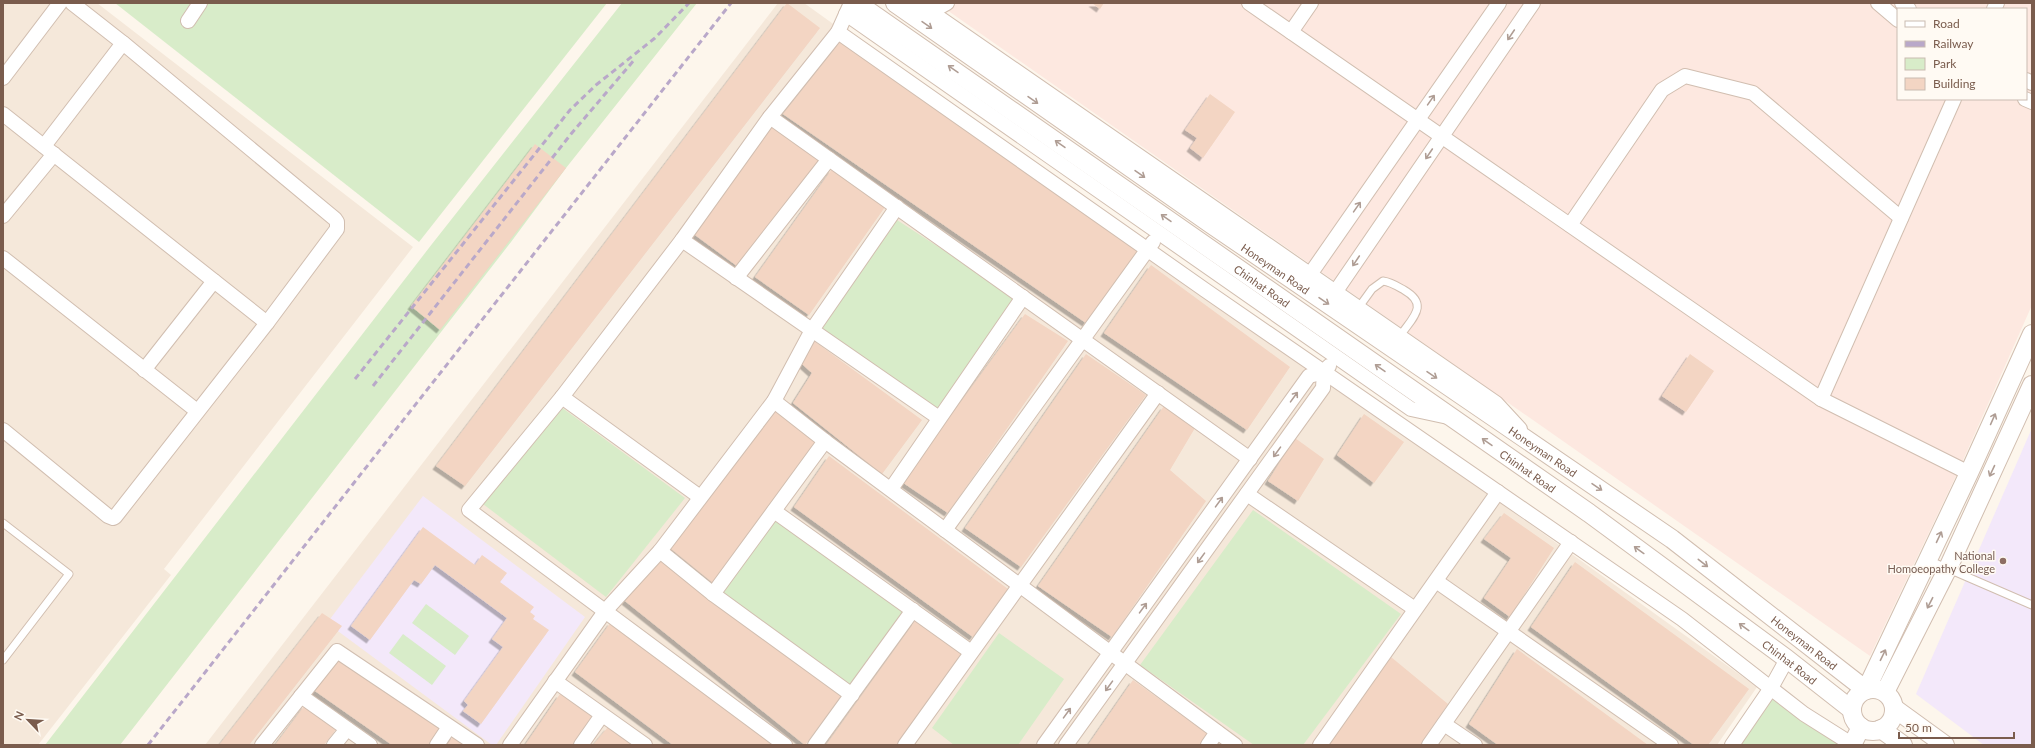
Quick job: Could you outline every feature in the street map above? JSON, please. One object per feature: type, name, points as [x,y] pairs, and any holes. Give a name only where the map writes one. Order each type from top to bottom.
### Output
[{"type":"street","points":[[3,78],[60,3]]},
{"type":"street","points":[[3,430],[108,516],[113,518],[267,323],[337,229],[337,222],[123,43],[72,3]]},
{"type":"street","points":[[188,21],[200,3]]},
{"type":"street","name":"Honeyman Road","points":[[895,3],[1211,224],[1672,539],[1866,690]]},
{"type":"street","points":[[918,3],[932,7],[1496,403],[1535,446]]},
{"type":"street","points":[[932,7],[947,3]]},
{"type":"street","points":[[1249,3],[1821,399],[1969,473]]},
{"type":"street","points":[[1291,32],[1311,3]]},
{"type":"street","points":[[1311,273],[1499,3]]},
{"type":"street","points":[[1336,291],[1533,3]]},
{"type":"street","points":[[1878,3],[1897,19]]},
{"type":"street","points":[[785,745],[606,610],[469,510],[562,397],[682,240],[770,117],[838,32],[852,7],[1158,233],[1411,409],[1452,418]]},
{"type":"street","name":"Chinhat Road","points":[[852,7],[1198,240],[1589,513],[1787,658],[1852,710]]},
{"type":"street","points":[[838,32],[1205,290],[1682,619],[1804,714],[1852,745],[1889,723],[1894,708]]},
{"type":"street","points":[[3,216],[123,43]]},
{"type":"street","points":[[1570,225],[1662,90],[1685,76],[1752,93],[1902,218]]},
{"type":"street","points":[[1821,399],[1954,100]]},
{"type":"street","points":[[3,114],[267,323]]},
{"type":"street","points":[[770,117],[1250,458]]},
{"type":"street","points":[[736,278],[829,159]]},
{"type":"street","points":[[510,745],[606,610],[660,551],[774,401],[812,330],[897,207]]},
{"type":"street","points":[[945,530],[1149,250],[1158,233]]},
{"type":"street","points":[[682,240],[939,418]]},
{"type":"street","points":[[3,258],[197,411]]},
{"type":"street","points":[[144,370],[214,281]]},
{"type":"street","points":[[890,489],[1023,297]]},
{"type":"street","points":[[1885,692],[1948,568],[2024,381],[2032,334]]},
{"type":"street","points":[[1066,745],[1323,388],[1324,372],[1336,356]]},
{"type":"street","points":[[1044,745],[1310,376],[1324,372]]},
{"type":"street","points":[[1902,745],[1871,733],[1855,721],[1852,710],[1856,698],[1866,690],[1969,473],[2024,381]]},
{"type":"street","points":[[904,745],[1158,393]]},
{"type":"street","points":[[562,397],[700,497]]},
{"type":"street","points":[[774,401],[825,441],[1235,745]]},
{"type":"street","points":[[1411,409],[1418,436]]},
{"type":"street","points":[[713,594],[825,441]]},
{"type":"street","points":[[1320,745],[1498,492]]},
{"type":"street","points":[[1247,494],[1415,610]]},
{"type":"street","points":[[774,511],[971,652]]},
{"type":"street","points":[[1429,745],[1571,542]]},
{"type":"street","points":[[660,551],[713,594],[852,695]]},
{"type":"street","points":[[1436,581],[1671,745]]},
{"type":"street","points":[[815,745],[913,610]]},
{"type":"street","points":[[262,745],[337,651],[477,745]]},
{"type":"street","points":[[1732,745],[1771,688],[1787,658]]},
{"type":"street","points":[[556,681],[645,745]]},
{"type":"street","points":[[1866,690],[1876,689],[1885,692],[1891,699],[1894,708],[1945,745]]},
{"type":"street","points":[[301,696],[370,745]]},
{"type":"street","points":[[581,745],[602,714]]},
{"type":"street","points":[[1444,724],[1475,745]]},
{"type":"street","points":[[437,745],[449,727]]},
{"type":"street","points":[[334,745],[347,728]]},
{"type":"street","points":[[1208,745],[1217,732]]},
{"type":"lane","points":[[1359,307],[1372,289],[1383,281],[1394,284],[1413,295],[1417,300],[1418,306],[1415,314],[1400,336]]},
{"type":"lane","points":[[3,522],[69,574],[3,660]]},
{"type":"lane","points":[[1928,560],[2032,605]]},
{"type":"shaded area","points":[[3,3],[97,3],[413,247],[164,569],[171,575],[38,745],[3,745]]},
{"type":"shaded area","points":[[778,3],[804,3],[1757,687],[1717,745],[205,745]]},
{"type":"shaded area","points":[[937,3],[2032,3],[2032,305],[1956,476],[1870,656]]},
{"type":"shaded area","name":"National Homoeopathy College","points":[[2032,428],[2032,745],[1984,745],[1916,694]]},
{"type":"shaded area","points":[[423,496],[585,617],[496,745],[492,745],[327,623]]},
{"type":"green space","points":[[115,3],[607,3],[419,242]]},
{"type":"green space","points":[[622,3],[697,3],[566,168],[511,242],[120,745],[45,745],[432,244]]},
{"type":"green space","points":[[897,220],[1017,298],[936,413],[819,327]]},
{"type":"green space","points":[[561,407],[685,498],[606,597],[483,504]]},
{"type":"green space","points":[[1253,510],[1401,614],[1303,745],[1254,745],[1140,665]]},
{"type":"green space","points":[[776,518],[907,613],[851,687],[722,592]]},
{"type":"green space","points":[[426,604],[469,636],[455,655],[412,623]]},
{"type":"green space","points":[[999,633],[1064,679],[1018,745],[954,745],[932,728]]},
{"type":"green space","points":[[403,634],[446,666],[432,685],[389,653]]},
{"type":"green space","points":[[1773,694],[1839,745],[1739,745]]},
{"type":"building","points":[[787,3],[820,28],[465,486],[436,466]]},
{"type":"building","points":[[1092,3],[1104,3],[1100,9]]},
{"type":"building","points":[[840,42],[1139,250],[1086,323],[783,114]]},
{"type":"building","points":[[1210,94],[1235,112],[1203,158],[1190,148],[1197,138],[1185,130]]},
{"type":"building","points":[[770,125],[819,160],[737,266],[691,232]]},
{"type":"building","points":[[535,144],[566,168],[440,330],[411,306]]},
{"type":"building","points":[[832,169],[885,207],[809,315],[755,277]]},
{"type":"building","points":[[1151,265],[1290,367],[1247,430],[1104,333]]},
{"type":"building","points":[[1025,314],[1068,341],[948,513],[902,482]]},
{"type":"building","points":[[814,341],[922,420],[882,474],[793,403],[812,373],[802,364]]},
{"type":"building","points":[[1086,354],[1146,395],[1021,567],[965,528]]},
{"type":"building","points":[[1690,354],[1714,371],[1686,412],[1662,396]]},
{"type":"building","points":[[1164,406],[1195,428],[1170,470],[1206,501],[1112,637],[1038,586]]},
{"type":"building","points":[[775,410],[817,442],[713,583],[670,548]]},
{"type":"building","points":[[1364,414],[1404,442],[1374,483],[1337,455]]},
{"type":"building","points":[[1295,438],[1324,459],[1298,501],[1268,481]]},
{"type":"building","points":[[829,456],[1008,589],[973,637],[794,507]]},
{"type":"building","points":[[1504,513],[1554,548],[1510,617],[1484,598],[1511,558],[1484,539]]},
{"type":"building","points":[[423,527],[475,565],[482,555],[507,573],[500,582],[534,607],[530,612],[535,616],[533,619],[549,630],[481,724],[463,711],[468,705],[464,701],[503,647],[492,639],[507,618],[435,565],[421,584],[414,580],[370,640],[351,626]]},
{"type":"building","points":[[659,558],[842,695],[805,745],[625,601]]},
{"type":"building","points":[[1575,562],[1749,689],[1708,745],[1694,745],[1531,627]]},
{"type":"building","points":[[322,613],[342,626],[249,745],[219,745]]},
{"type":"building","points":[[915,621],[965,653],[897,745],[826,745]]},
{"type":"building","points":[[611,622],[774,745],[673,745],[575,672]]},
{"type":"building","points":[[1517,649],[1648,745],[1498,745],[1469,724]]},
{"type":"building","points":[[1391,657],[1448,704],[1420,745],[1329,745]]},
{"type":"building","points":[[339,658],[441,727],[428,745],[392,745],[315,691]]},
{"type":"building","points":[[1133,680],[1209,735],[1201,745],[1088,745]]},
{"type":"building","points":[[560,694],[592,716],[572,745],[525,745]]},
{"type":"building","points":[[305,705],[337,728],[324,745],[275,745]]},
{"type":"building","points":[[608,727],[634,745],[593,745]]},
{"type":"building","points":[[454,735],[468,745],[447,745]]},
{"type":"railway","points":[[355,379],[570,110],[596,85],[655,38],[689,3]]},
{"type":"railway","points":[[148,745],[731,3]]},
{"type":"railway","points":[[373,386],[571,134],[635,59]]},
{"type":"place","name":"National Homoeopathy College","points":[[2003,561]]}]
